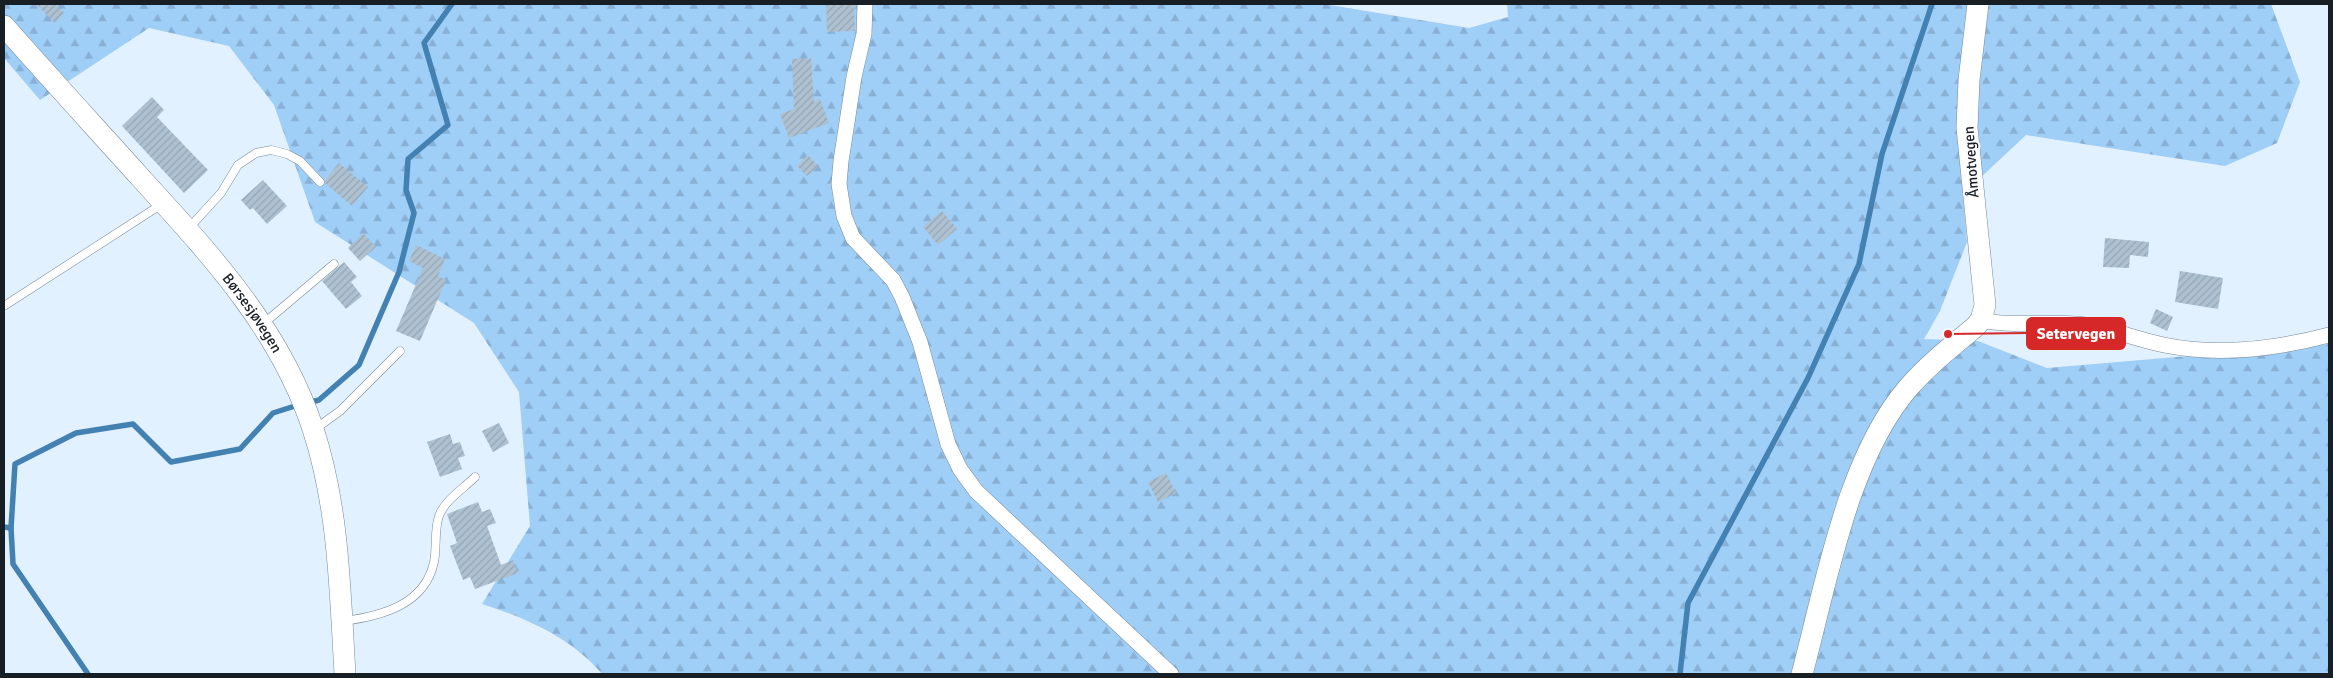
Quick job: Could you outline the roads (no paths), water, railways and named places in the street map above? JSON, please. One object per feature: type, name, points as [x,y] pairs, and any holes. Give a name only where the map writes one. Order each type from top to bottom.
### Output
[{"type":"main road","name":"Åmotvegen","points":[[1978,4],[1970,71],[1967,128],[1973,198],[1985,293],[1985,305],[1981,320]]},
{"type":"main road","name":"Børsesjøvegen","points":[[4,26],[226,274],[264,324],[283,357],[310,421],[331,498],[338,560],[345,674]]},
{"type":"main road","points":[[1802,674],[1854,486],[1875,436],[1908,388],[1981,320]]},
{"type":"street","points":[[865,4],[864,34],[854,77],[841,169],[840,196],[846,225],[853,238],[893,280],[902,297],[920,342],[948,444],[960,469],[976,491],[1171,674]]},
{"type":"street","points":[[1981,320],[2006,323],[2077,324],[2193,350],[2231,351],[2306,342],[2329,335]]},
{"type":"lane","points":[[187,229],[221,193],[238,165],[256,153],[271,150],[288,154],[300,161],[320,182]]},
{"type":"lane","points":[[4,306],[163,203]]},
{"type":"lane","points":[[264,324],[334,264]]},
{"type":"lane","points":[[310,421],[340,411],[400,351]]},
{"type":"lane","points":[[342,621],[364,618],[390,610],[410,600],[419,592],[428,579],[434,563],[438,517],[444,506],[475,477]]},
{"type":"waterway","points":[[307,403],[319,400],[359,365],[399,272],[414,213],[406,190],[408,159],[448,125],[424,43],[452,4]]},
{"type":"waterway","points":[[1680,674],[1688,603],[1808,378],[1859,264],[1882,154],[1932,4]]},
{"type":"waterway","points":[[4,527],[11,528],[15,464],[76,433],[133,424],[171,462],[240,449],[273,413],[298,405]]},
{"type":"waterway","points":[[11,528],[13,564],[88,674]]},
{"type":"place","name":"Setervegen","points":[[1948,334]]}]
